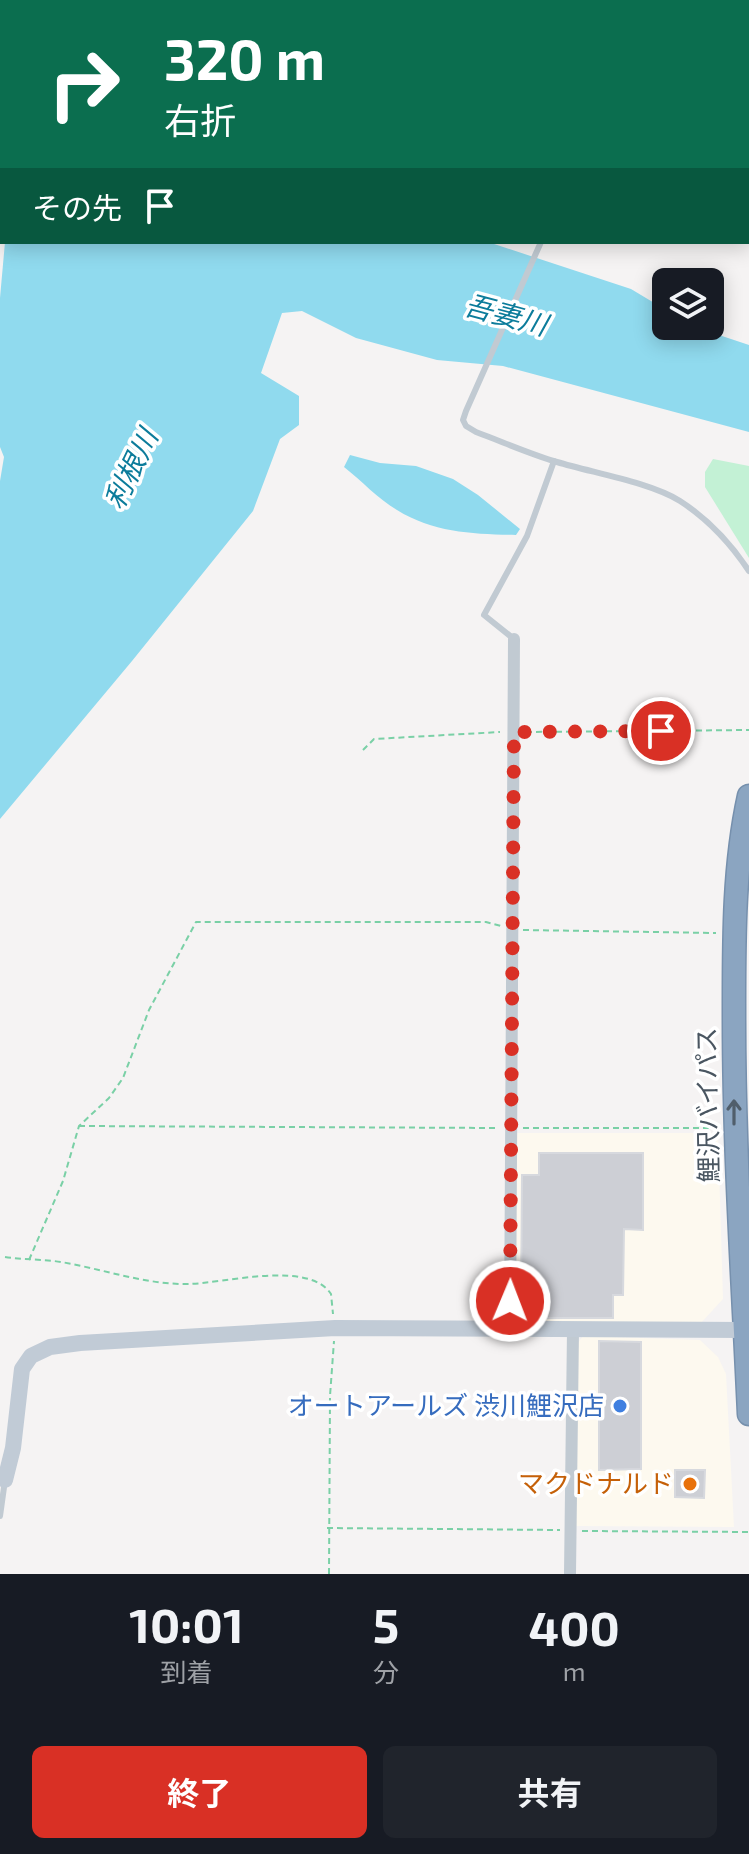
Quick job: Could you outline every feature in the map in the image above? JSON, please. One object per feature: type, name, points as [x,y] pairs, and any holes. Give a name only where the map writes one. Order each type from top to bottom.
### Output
[{"type":"highway","name":"鯉沢バイパス","points":[[749,796],[744,819],[734,933],[734,1128],[747,1330],[749,1414]]},
{"type":"street","points":[[510,1330],[514,639]]},
{"type":"street","points":[[5,1480],[6,1447],[22,1369],[31,1356],[50,1347],[335,1328],[747,1330]]},
{"type":"street","points":[[570,1574],[573,1330]]},
{"type":"lane","points":[[539,245],[466,411],[463,420],[466,426],[554,461],[679,500],[702,517],[749,571]]},
{"type":"lane","points":[[514,639],[484,615],[527,536],[554,461]]},
{"type":"lane","points":[[0,1516],[5,1480]]},
{"type":"path","points":[[363,750],[374,739],[514,732],[749,730]]},
{"type":"path","points":[[29,1260],[63,1181],[79,1126],[109,1098],[123,1078],[149,1010],[196,922],[486,922],[513,930],[734,933]]},
{"type":"path","points":[[79,1126],[734,1128]]},
{"type":"path","points":[[327,1528],[749,1532]]},
{"type":"shaded area","points":[[515,1133],[718,1133],[723,1299],[701,1323],[518,1323],[514,1319]]},
{"type":"shaded area","points":[[583,1336],[700,1340],[718,1357],[726,1374],[734,1527],[576,1526],[577,1344]]},
{"type":"green space","points":[[713,459],[749,466],[749,558],[705,487],[705,472]]},
{"type":"water","points":[[5,244],[494,244],[631,289],[652,302],[652,340],[724,340],[724,337],[749,345],[749,432],[503,366],[437,360],[356,338],[302,311],[282,313],[261,373],[299,396],[299,425],[280,439],[253,511],[0,819],[0,481],[4,457],[0,447],[0,298]]},
{"type":"water","points":[[350,455],[380,463],[416,466],[453,479],[520,529],[516,535],[470,533],[440,528],[411,518],[383,501],[344,467]]},
{"type":"building","points":[[539,1153],[643,1153],[643,1230],[624,1229],[623,1295],[613,1295],[613,1318],[536,1318],[536,1306],[521,1306],[522,1175],[539,1175]]},
{"type":"building","name":"オートアールズ 渋川鯉沢店","points":[[599,1341],[641,1342],[641,1469],[599,1470]]},
{"type":"building","name":"マクドナルド","points":[[675,1470],[705,1470],[704,1498],[675,1497]]},
{"type":"place","name":"オートアールズ 渋川鯉沢店","points":[[620,1406]]},
{"type":"place","name":"マクドナルド","points":[[690,1484]]},
{"type":"route","points":[[510,1301],[514,732],[661,731]]},
{"type":"water label","name":"吾妻川","points":[[506,315]]},
{"type":"water label","name":"利根川","points":[[131,469]]}]
